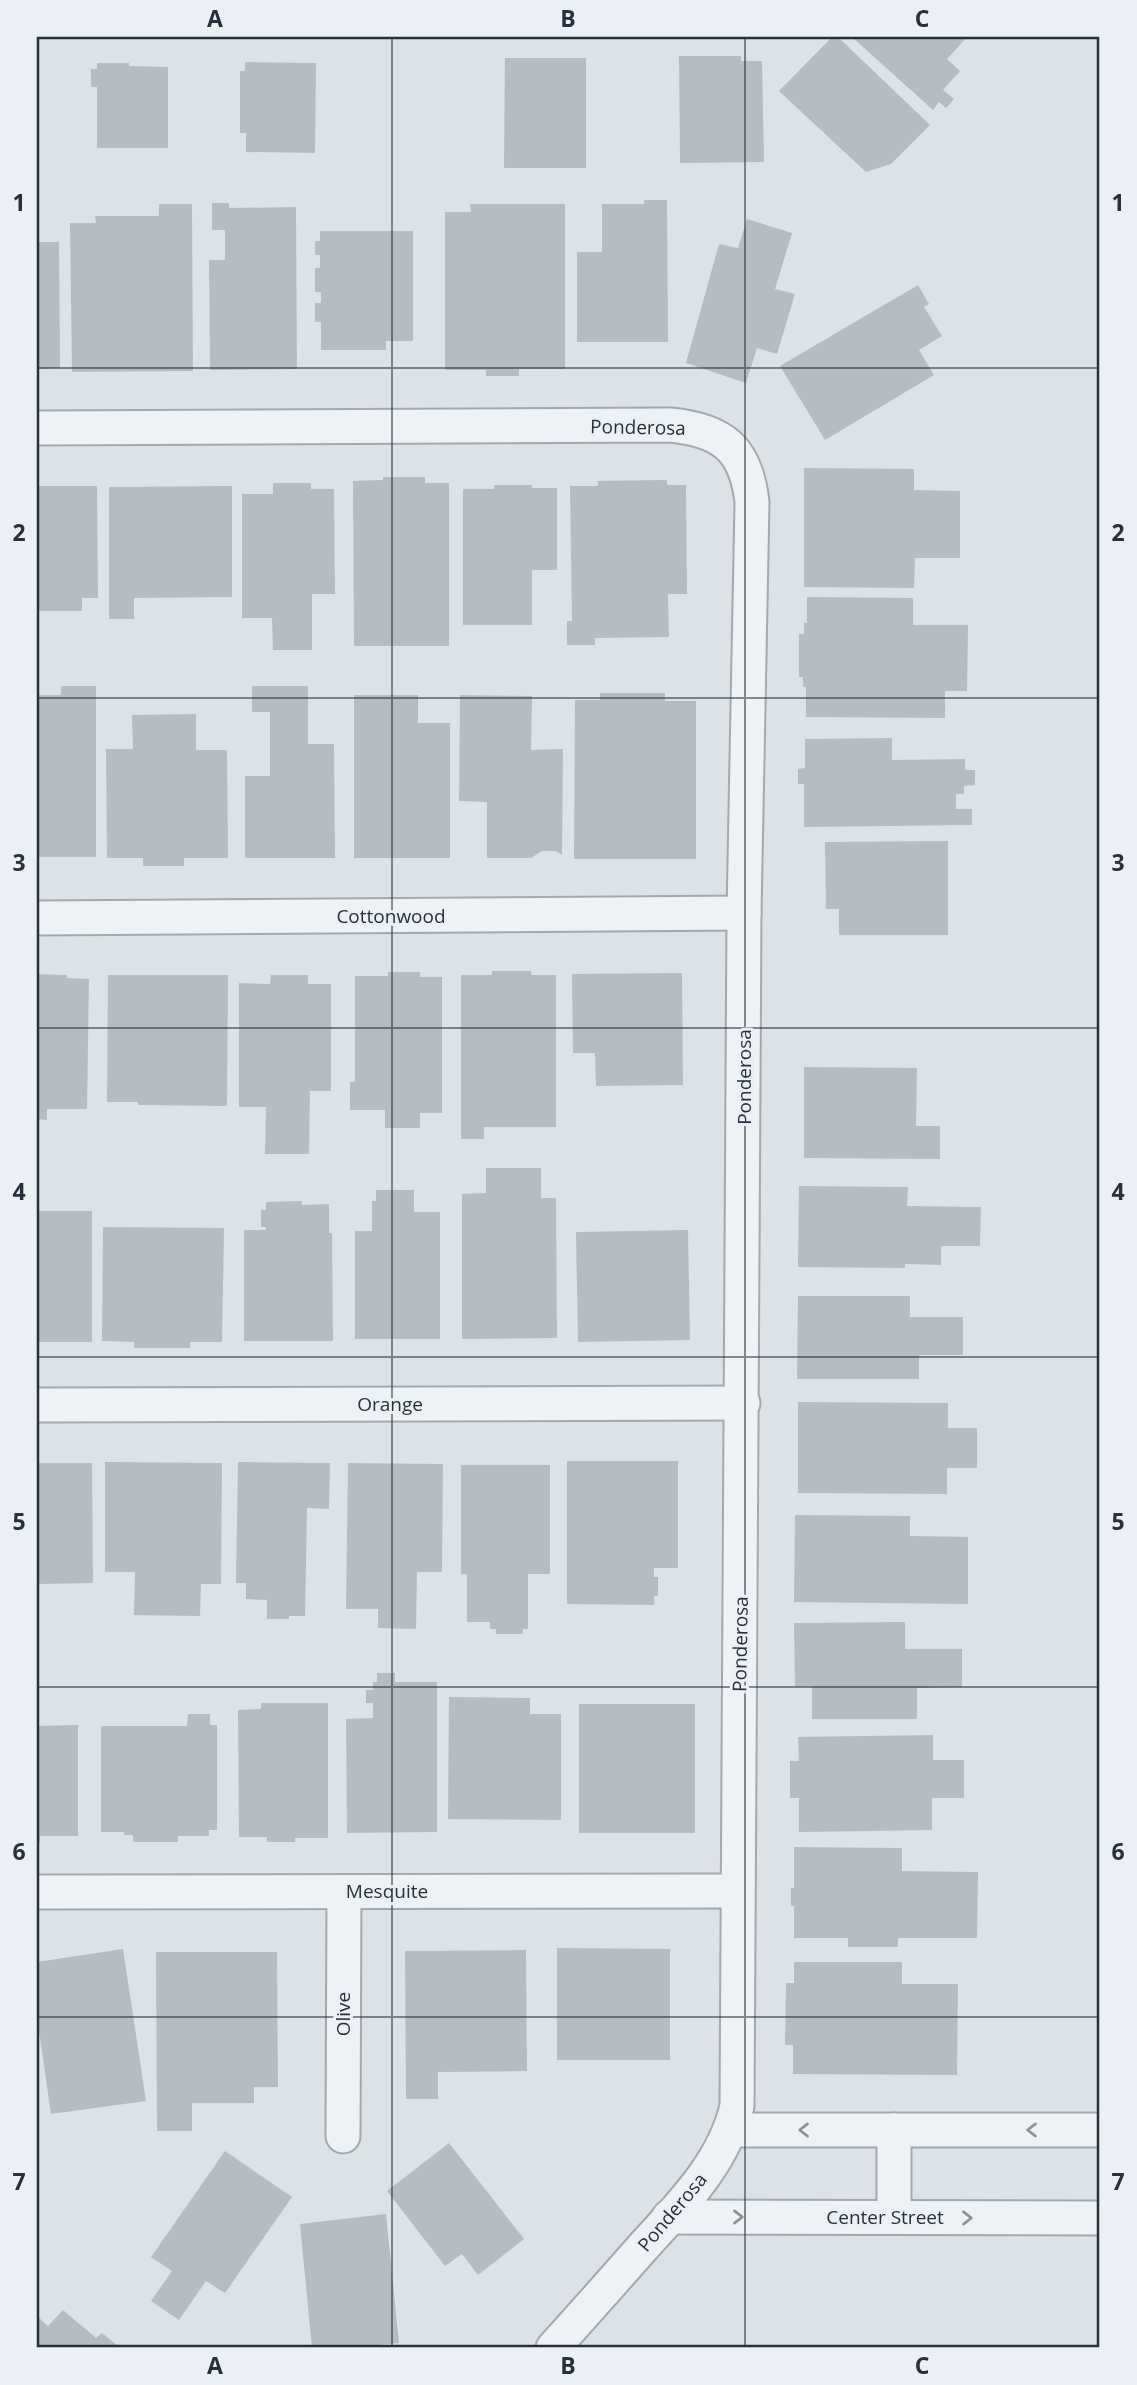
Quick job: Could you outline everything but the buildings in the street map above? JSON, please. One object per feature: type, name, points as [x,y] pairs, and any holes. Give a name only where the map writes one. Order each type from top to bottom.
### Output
[{"type":"lane","name":"Ponderosa","points":[[37,428],[670,425],[702,430],[731,445],[743,462],[750,483],[752,502],[744,913],[737,2106],[732,2130],[716,2159],[670,2217],[553,2348]]},
{"type":"lane","name":"Cottonwood","points":[[37,918],[744,913]]},
{"type":"lane","name":"Orange","points":[[37,1405],[743,1403]]},
{"type":"lane","name":"Mesquite","points":[[37,1892],[737,1891]]},
{"type":"lane","name":"Olive","points":[[343,2136],[344,1892]]},
{"type":"lane","points":[[732,2130],[1100,2130]]},
{"type":"lane","points":[[894,2130],[894,2217]]},
{"type":"lane","name":"Center Street","points":[[670,2217],[1100,2218]]}]
